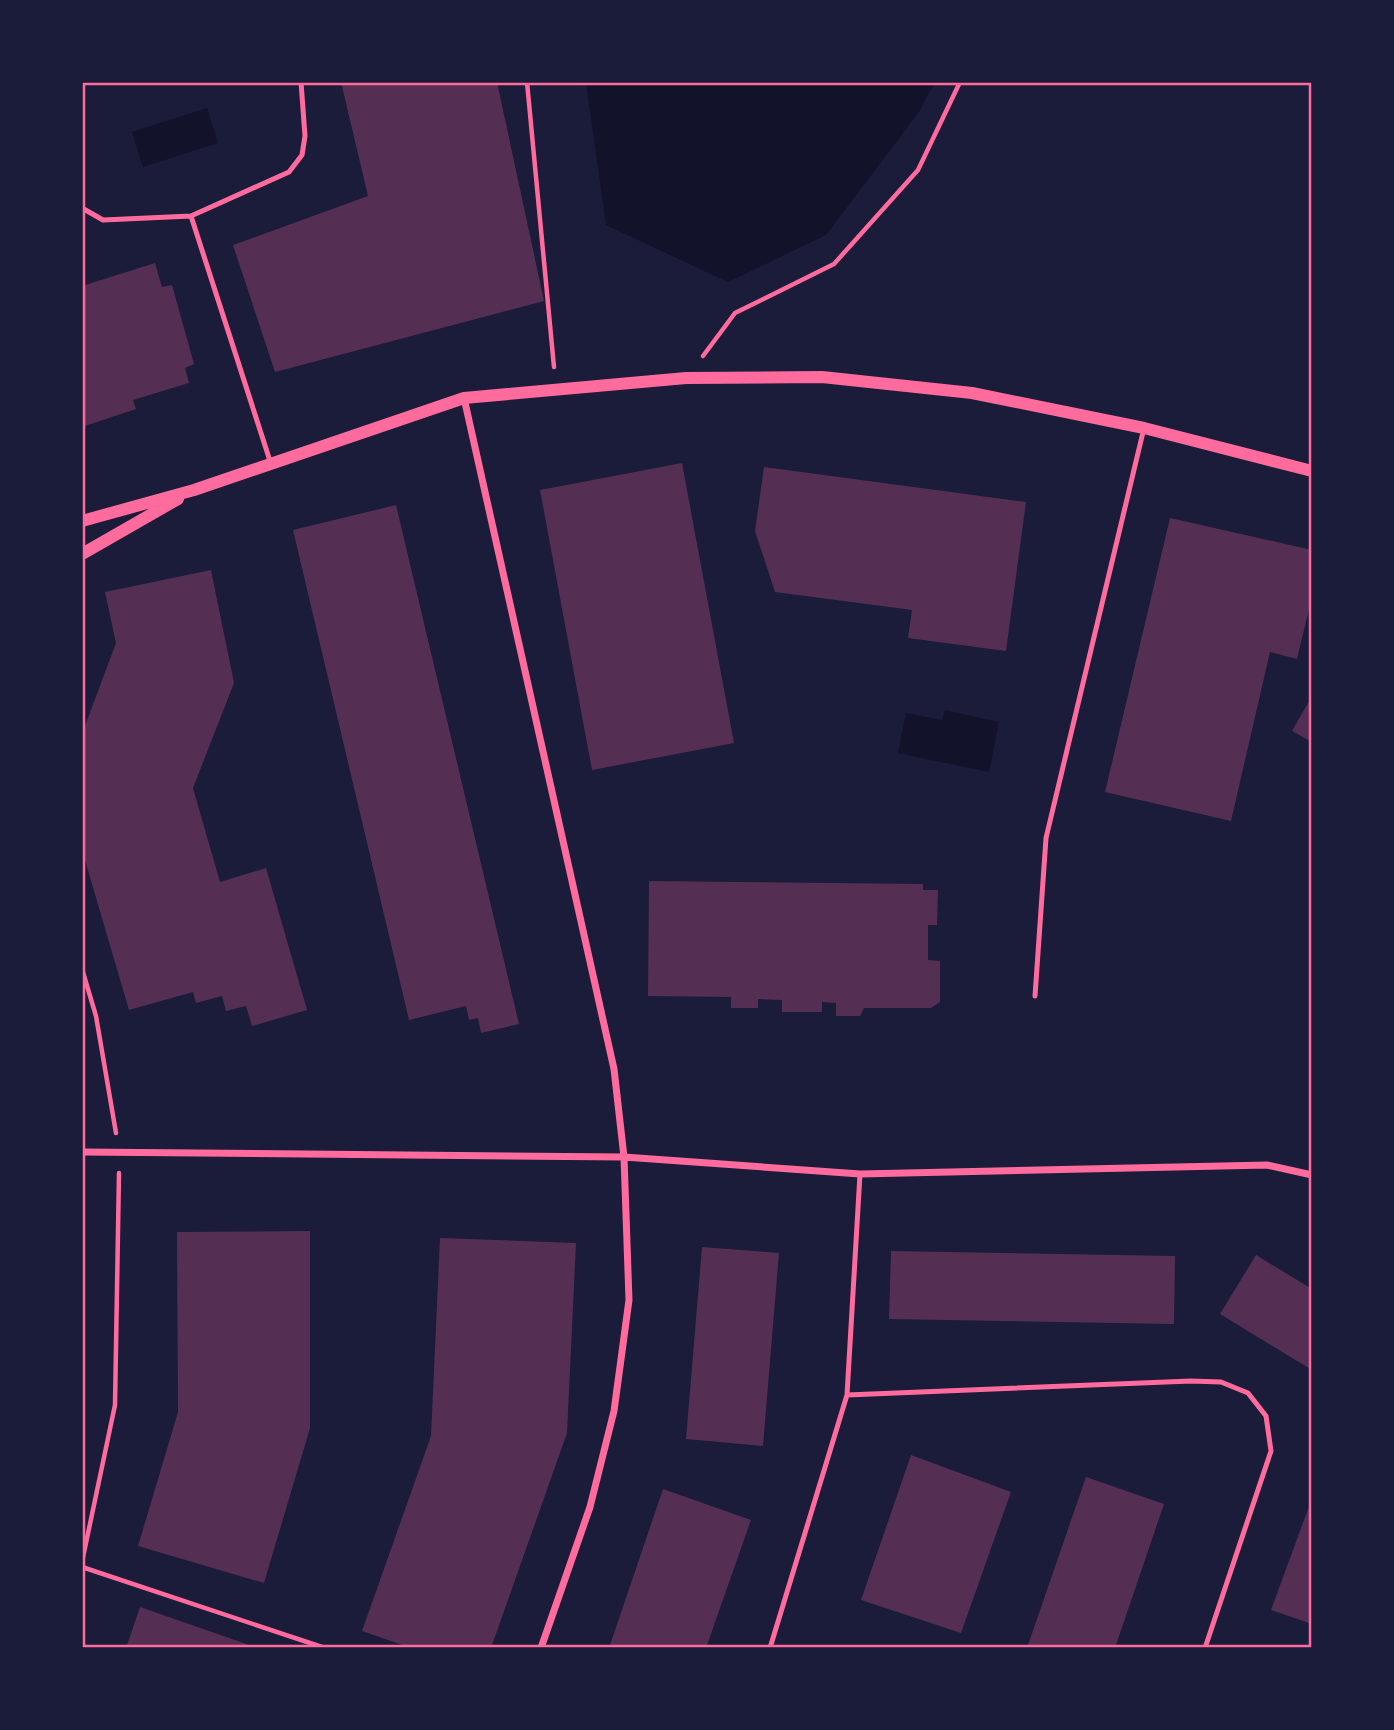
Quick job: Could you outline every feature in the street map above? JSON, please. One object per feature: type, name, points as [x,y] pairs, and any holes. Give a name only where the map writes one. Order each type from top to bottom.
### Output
[{"type":"street","points":[[82,521],[194,491],[464,398],[686,378],[821,377],[972,393],[1144,428],[1312,471]]},
{"type":"street","points":[[464,398],[614,1069],[624,1157],[629,1300],[614,1411],[590,1507],[541,1648]]},
{"type":"street","points":[[82,554],[194,491]]},
{"type":"street","points":[[82,1152],[624,1157],[860,1174],[1267,1166],[1312,1175]]},
{"type":"lane","points":[[82,208],[103,220],[191,216],[289,172],[302,155],[305,136],[301,82]]},
{"type":"lane","points":[[191,216],[271,464]]},
{"type":"lane","points":[[1035,996],[1046,838],[1144,428]]},
{"type":"lane","points":[[770,1648],[847,1395],[860,1174]]},
{"type":"lane","points":[[847,1395],[1191,1381],[1221,1382],[1248,1393],[1266,1416],[1271,1451],[1205,1648]]},
{"type":"path","points":[[527,82],[556,390]]},
{"type":"path","points":[[686,378],[735,313],[834,264],[918,170],[960,82]]},
{"type":"path","points":[[82,969],[96,1016],[119,1153],[114,1405],[82,1565],[325,1648]]},
{"type":"shaded area","points":[[586,82],[935,82],[919,112],[826,235],[728,282],[606,225]]},
{"type":"shaded area","points":[[207,108],[218,143],[143,167],[132,132]]},
{"type":"shaded area","points":[[945,710],[999,722],[989,772],[898,753],[906,713],[942,720]]},
{"type":"building","points":[[341,82],[497,82],[544,301],[275,372],[233,245],[368,196]]},
{"type":"building","points":[[155,263],[162,287],[172,285],[194,364],[185,368],[189,383],[133,400],[136,409],[82,427],[82,286]]},
{"type":"building","points":[[682,463],[734,743],[592,770],[540,490]]},
{"type":"building","points":[[764,467],[1026,502],[1006,651],[908,638],[912,610],[775,592],[755,531]]},
{"type":"building","points":[[396,505],[519,1024],[481,1033],[478,1018],[469,1020],[466,1006],[409,1020],[293,530]]},
{"type":"building","points":[[1170,518],[1312,550],[1312,597],[1297,659],[1270,652],[1231,821],[1105,792]]},
{"type":"building","points":[[211,570],[234,683],[193,788],[220,882],[266,868],[307,1010],[252,1026],[246,1006],[226,1011],[222,996],[196,1003],[193,992],[129,1010],[82,850],[82,734],[116,643],[105,592]]},
{"type":"building","points":[[1312,696],[1312,742],[1292,731]]},
{"type":"building","points":[[649,881],[923,884],[923,890],[938,890],[937,925],[928,925],[928,960],[940,961],[940,1002],[931,1008],[864,1008],[860,1016],[836,1016],[836,1003],[822,1002],[822,1012],[782,1012],[782,1000],[758,999],[758,1008],[731,1008],[731,997],[648,996]]},
{"type":"building","points":[[310,1231],[310,1428],[264,1583],[138,1546],[178,1412],[177,1232]]},
{"type":"building","points":[[440,1238],[576,1243],[567,1433],[491,1648],[411,1648],[362,1631],[431,1436]]},
{"type":"building","points":[[702,1247],[779,1253],[763,1446],[686,1439]]},
{"type":"building","points":[[891,1251],[1175,1256],[1174,1324],[889,1319]]},
{"type":"building","points":[[1256,1255],[1312,1289],[1312,1370],[1220,1314]]},
{"type":"building","points":[[911,1455],[1011,1492],[961,1633],[861,1600]]},
{"type":"building","points":[[1086,1477],[1164,1504],[1115,1648],[1027,1648]]},
{"type":"building","points":[[663,1489],[751,1520],[706,1648],[609,1648]]},
{"type":"building","points":[[1312,1501],[1312,1624],[1271,1610]]},
{"type":"building","points":[[140,1607],[255,1647],[255,1648],[126,1648]]}]
